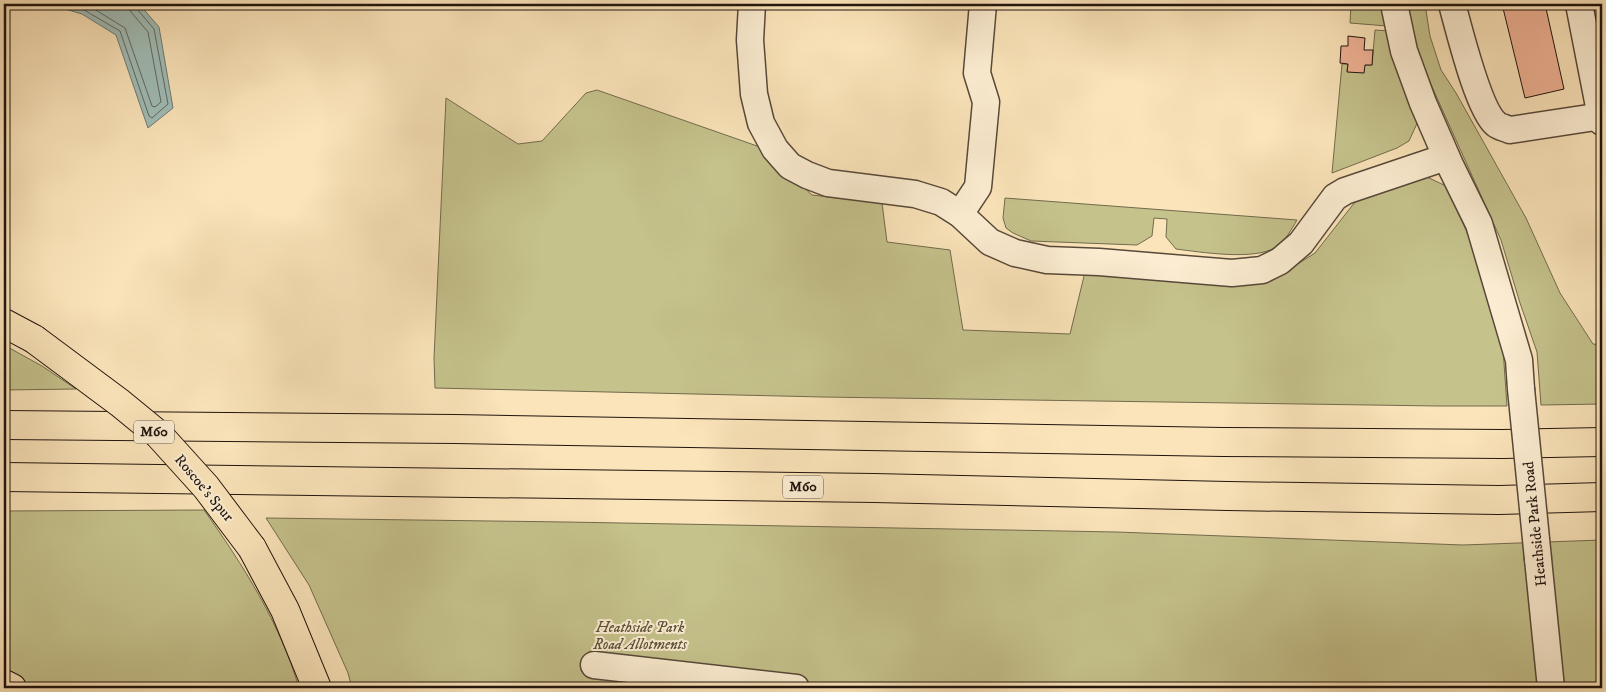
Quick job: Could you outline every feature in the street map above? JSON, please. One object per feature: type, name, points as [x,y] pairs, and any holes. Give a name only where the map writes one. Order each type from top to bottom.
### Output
[{"type":"highway","name":"Roscoe's Spur","points":[[4,323],[34,339],[94,383],[159,435],[206,487],[252,548],[286,610],[317,688]]},
{"type":"highway","name":"M60","points":[[4,425],[426,429],[1234,442],[1503,444],[1602,442]]},
{"type":"highway","name":"M60","points":[[4,477],[874,488],[1499,500],[1602,496]]},
{"type":"highway","points":[[4,684],[12,688]]},
{"type":"street","points":[[752,4],[750,40],[754,94],[761,123],[775,149],[790,166],[828,183],[915,194],[941,202],[960,214],[990,242],[1015,253],[1047,260],[1099,262],[1232,273],[1262,270],[1280,261],[1301,244],[1335,197],[1345,191],[1446,156]]},
{"type":"street","points":[[960,214],[978,187],[986,102],[977,73],[983,4]]},
{"type":"street","name":"Heathside Park Road","points":[[1394,4],[1404,51],[1423,103],[1479,224],[1519,360],[1551,688]]},
{"type":"street","points":[[1452,4],[1486,112],[1496,125],[1510,130],[1602,118],[1579,4]]},
{"type":"street","points":[[594,665],[796,688]]},
{"type":"green space","points":[[1351,4],[1383,4],[1387,26],[1350,23]]},
{"type":"green space","points":[[1407,4],[1425,4],[1430,36],[1441,70],[1456,93],[1526,218],[1560,293],[1593,344],[1602,345],[1602,404],[1541,405],[1537,352],[1501,240],[1424,69],[1413,34]]},
{"type":"green space","points":[[1375,30],[1390,31],[1419,119],[1409,141],[1397,148],[1332,173],[1342,64],[1348,64],[1347,71],[1365,65],[1372,65]]},
{"type":"green space","points":[[597,90],[760,147],[812,195],[882,203],[887,242],[950,250],[963,330],[1070,334],[1085,272],[1234,284],[1271,281],[1315,253],[1355,202],[1393,185],[1427,177],[1446,186],[1492,296],[1502,335],[1507,406],[823,397],[435,388],[434,358],[446,98],[518,144],[542,141],[586,93]]},
{"type":"green space","points":[[1005,198],[1297,220],[1280,244],[1267,251],[1255,254],[1241,255],[1176,249],[1166,237],[1167,219],[1154,218],[1152,236],[1137,245],[1031,241],[1006,228],[1003,218]]},
{"type":"green space","points":[[4,345],[42,366],[76,389],[4,390]]},
{"type":"green space","points":[[204,510],[233,552],[259,595],[282,640],[299,688],[35,688],[4,669],[4,511]]},
{"type":"green space","name":"Heathside Park Road Allotments","points":[[266,518],[1117,532],[1463,545],[1602,540],[1602,688],[352,688],[348,673],[309,585]]},
{"type":"water","points":[[54,4],[139,4],[159,27],[173,108],[148,128],[116,35],[82,14],[55,6]]},
{"type":"building","points":[[1502,4],[1545,4],[1564,89],[1525,98]]},
{"type":"building","points":[[1348,36],[1365,38],[1364,50],[1373,50],[1372,65],[1365,65],[1364,73],[1347,72],[1348,64],[1340,63],[1341,46],[1348,46]]}]
